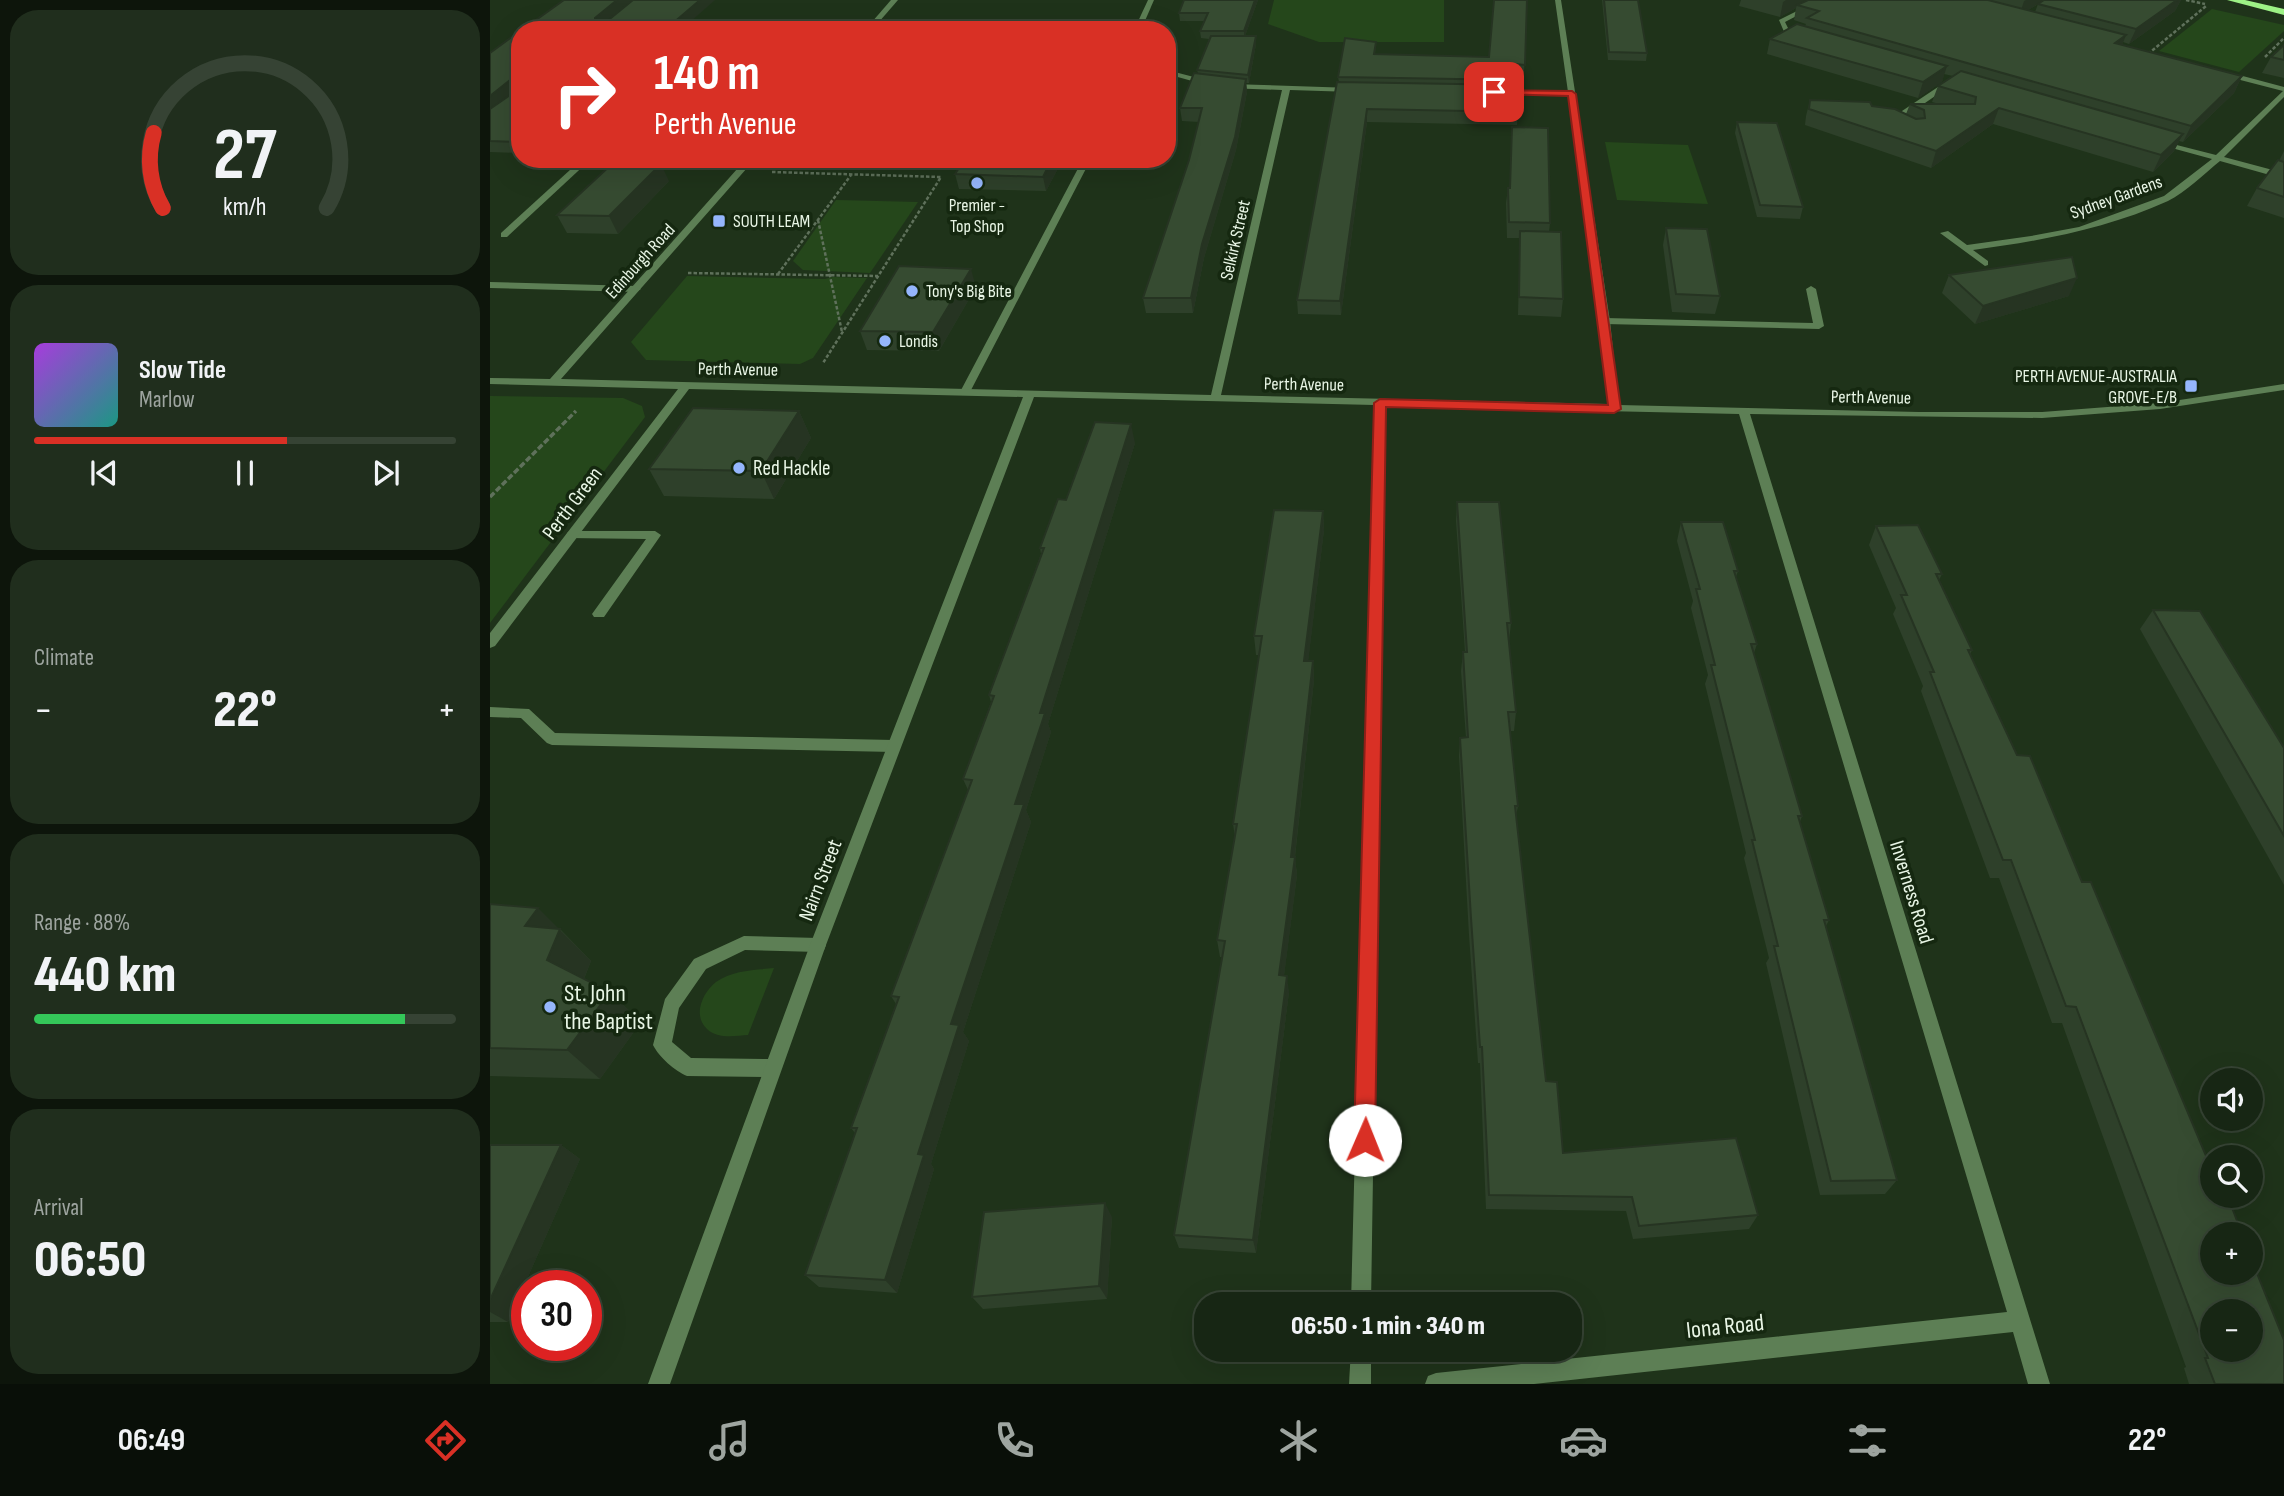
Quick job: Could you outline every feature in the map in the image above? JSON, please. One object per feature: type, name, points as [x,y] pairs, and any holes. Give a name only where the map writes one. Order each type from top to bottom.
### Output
[{"type":"highway","points":[[2232,0],[2284,12]]},
{"type":"street","points":[[876,21],[895,0]]},
{"type":"street","points":[[1141,21],[1151,0]]},
{"type":"street","points":[[1558,0],[1605,321],[1614,409]]},
{"type":"street","points":[[1813,40],[1787,33],[1782,21],[1824,0]]},
{"type":"street","points":[[2220,72],[2284,91]]},
{"type":"street","points":[[1176,75],[1195,82],[1242,88],[1368,90]]},
{"type":"street","points":[[1893,121],[1955,80],[1942,76]]},
{"type":"street","name":"Selkirk Street","points":[[1215,399],[1286,89]]},
{"type":"street","name":"Sydney Gardens","points":[[1964,248],[2081,229],[2167,198],[2217,159],[2284,91]]},
{"type":"street","points":[[1490,92],[1572,94]]},
{"type":"street","points":[[1882,119],[1904,126]]},
{"type":"street","points":[[2151,139],[2284,176]]},
{"type":"street","points":[[504,235],[577,168]]},
{"type":"street","name":"Edinburgh Road","points":[[552,383],[743,168]]},
{"type":"street","points":[[965,392],[1082,168]]},
{"type":"street","points":[[1945,233],[1985,263]]},
{"type":"street","points":[[490,285],[636,289]]},
{"type":"street","points":[[1605,321],[1819,326],[1811,289]]},
{"type":"street","name":"Perth Avenue","points":[[490,381],[1744,413],[2042,415],[2160,406],[2282,390]]},
{"type":"street","name":"Perth Green","points":[[490,643],[686,386]]},
{"type":"street","name":"Nairn Street","points":[[659,1384],[817,945],[1030,394]]},
{"type":"street","points":[[1362,1292],[1380,403]]},
{"type":"street","name":"Inverness Road","points":[[1744,413],[2039,1384]]},
{"type":"street","points":[[572,535],[655,535],[599,614]]},
{"type":"street","points":[[490,712],[524,713],[552,739],[894,746]]},
{"type":"street","points":[[772,1068],[687,1067],[662,1045],[671,1005],[701,964],[744,943],[817,945]]},
{"type":"street","name":"Iona Road","points":[[1436,1384],[2020,1321]]},
{"type":"street","points":[[1360,1384],[1361,1362]]},
{"type":"path","points":[[2148,54],[2207,5]]},
{"type":"path","points":[[764,172],[941,177],[820,367]]},
{"type":"path","points":[[778,274],[852,174]]},
{"type":"path","points":[[818,220],[842,332]]},
{"type":"path","points":[[685,273],[878,276]]},
{"type":"path","points":[[490,497],[580,407]]},
{"type":"green space","points":[[1274,0],[1444,0],[1444,42],[1319,42],[1268,24]]},
{"type":"green space","points":[[2212,9],[2284,25],[2284,31],[2239,72],[2159,51]]},
{"type":"green space","points":[[1605,142],[1688,145],[1708,204],[1617,200]]},
{"type":"green space","points":[[836,200],[918,202],[870,273],[803,270],[793,261]]},
{"type":"green space","points":[[687,276],[867,278],[813,358],[800,364],[646,360],[631,342]]},
{"type":"green space","points":[[490,396],[623,398],[642,406],[645,417],[490,623]]},
{"type":"green space","points":[[774,968],[748,1035],[721,1036],[707,1029],[700,1017],[701,1004],[716,982],[737,973]]},
{"type":"building","points":[[564,0],[617,0],[595,18],[595,21],[535,21]]},
{"type":"building","points":[[633,0],[700,0],[676,21],[607,21]]},
{"type":"building","points":[[1184,0],[1255,0],[1244,31],[1200,31],[1208,13],[1179,13]]},
{"type":"building","points":[[1494,0],[1527,0],[1525,65],[1515,64],[1516,80],[1338,77],[1345,38],[1376,42],[1374,54],[1489,57]]},
{"type":"building","points":[[1604,0],[1638,0],[1647,53],[1609,52]]},
{"type":"building","points":[[1808,0],[1988,0],[2126,35],[2115,43],[2242,76],[2191,126],[1807,18],[1819,11],[1797,5]]},
{"type":"building","points":[[2044,0],[2177,0],[2136,29],[2038,4]]},
{"type":"building","points":[[1797,24],[1947,66],[1923,82],[1770,39]]},
{"type":"building","points":[[1211,36],[1256,36],[1248,75],[1197,70]]},
{"type":"building","points":[[511,38],[511,80],[490,96],[490,53]]},
{"type":"building","points":[[2284,45],[2284,60],[2271,57]]},
{"type":"building","points":[[1961,71],[2183,134],[2161,155],[1999,108],[1936,151],[1809,109],[1810,100],[1870,102],[1872,106],[1895,109],[1916,119],[1925,118],[1924,110],[1910,104],[1975,104],[1976,97],[1938,86]]},
{"type":"building","points":[[1194,73],[1246,79],[1235,137],[1202,244],[1191,298],[1143,298],[1189,160],[1202,108],[1180,108]]},
{"type":"building","points":[[1337,82],[1517,85],[1518,112],[1367,109],[1340,301],[1297,300]]},
{"type":"building","points":[[511,94],[511,142],[490,141],[490,109]]},
{"type":"building","points":[[1737,122],[1777,123],[1803,207],[1760,205]]},
{"type":"building","points":[[1512,127],[1548,128],[1550,223],[1509,222]]},
{"type":"building","points":[[2278,160],[2284,162],[2284,197],[2257,188]]},
{"type":"building","points":[[608,168],[657,168],[609,216],[557,215]]},
{"type":"building","points":[[959,168],[1048,168],[1043,177],[955,174]]},
{"type":"building","points":[[1666,228],[1707,229],[1720,296],[1676,294]]},
{"type":"building","points":[[1520,231],[1561,232],[1563,299],[1519,297]]},
{"type":"building","points":[[2072,257],[2077,278],[1983,306],[1949,275]]},
{"type":"building","points":[[899,266],[971,269],[933,332],[860,331]]},
{"type":"building","points":[[693,408],[799,411],[761,471],[649,469]]},
{"type":"building","points":[[1095,422],[1131,424],[1040,713],[1045,713],[1015,804],[1024,804],[951,1024],[959,1025],[918,1154],[924,1155],[885,1280],[805,1275],[857,1128],[851,1128],[899,997],[891,996],[972,780],[963,779],[994,696],[989,695],[1044,548],[1040,548],[1058,499],[1066,500]]},
{"type":"building","points":[[1457,502],[1499,502],[1511,623],[1507,623],[1516,712],[1508,712],[1518,806],[1515,806],[1546,1081],[1557,1082],[1563,1153],[1736,1138],[1758,1215],[1639,1226],[1632,1197],[1489,1195],[1482,1047],[1460,738],[1468,737],[1463,652],[1467,652]]},
{"type":"building","points":[[1274,510],[1323,511],[1304,661],[1313,661],[1291,857],[1295,857],[1279,975],[1287,976],[1253,1240],[1174,1235],[1225,941],[1217,940],[1237,824],[1233,824],[1262,636],[1254,636]]},
{"type":"building","points":[[1681,522],[1723,522],[1738,571],[1734,571],[1757,644],[1751,644],[1802,816],[1798,816],[1829,920],[1824,920],[1897,1180],[1831,1181],[1774,946],[1778,946],[1752,840],[1755,840],[1711,665],[1715,665],[1696,589],[1700,589]]},
{"type":"building","points":[[1918,525],[1942,574],[1936,574],[1972,650],[1968,650],[2017,755],[2030,756],[2082,882],[2091,882],[2201,1145],[2200,1208],[2232,1208],[2237,1222],[2200,1222],[2200,1285],[2262,1285],[2284,1340],[2284,1384],[2215,1384],[2207,1362],[2263,1362],[2263,1299],[2200,1299],[2200,1337],[2076,1007],[2066,1006],[2011,860],[2003,860],[1930,672],[1934,672],[1901,595],[1907,595],[1876,526]]},
{"type":"building","points":[[2153,610],[2200,611],[2284,748],[2284,836]]},
{"type":"building","name":"St. John the Baptist","points":[[490,904],[538,908],[525,926],[560,929],[547,960],[610,992],[567,1050],[490,1048]]},
{"type":"building","points":[[490,1145],[561,1145],[490,1300]]},
{"type":"building","points":[[1105,1203],[1099,1286],[972,1297],[984,1212]]},
{"type":"place","name":"Premier - Top Shop","points":[[977,183]]},
{"type":"place","name":"SOUTH LEAM","points":[[719,221]]},
{"type":"place","name":"Tony's Big Bite","points":[[912,291]]},
{"type":"place","name":"Londis","points":[[885,341]]},
{"type":"place","name":"PERTH AVENUE-AUSTRALIA GROVE-E/B","points":[[2191,386]]},
{"type":"place","name":"Red Hackle","points":[[739,468]]},
{"type":"place","name":"St. John the Baptist","points":[[550,1007]]},
{"type":"route","points":[[1365,1140],[1380,403],[1614,409],[1605,321],[1572,94],[1494,92]]}]
